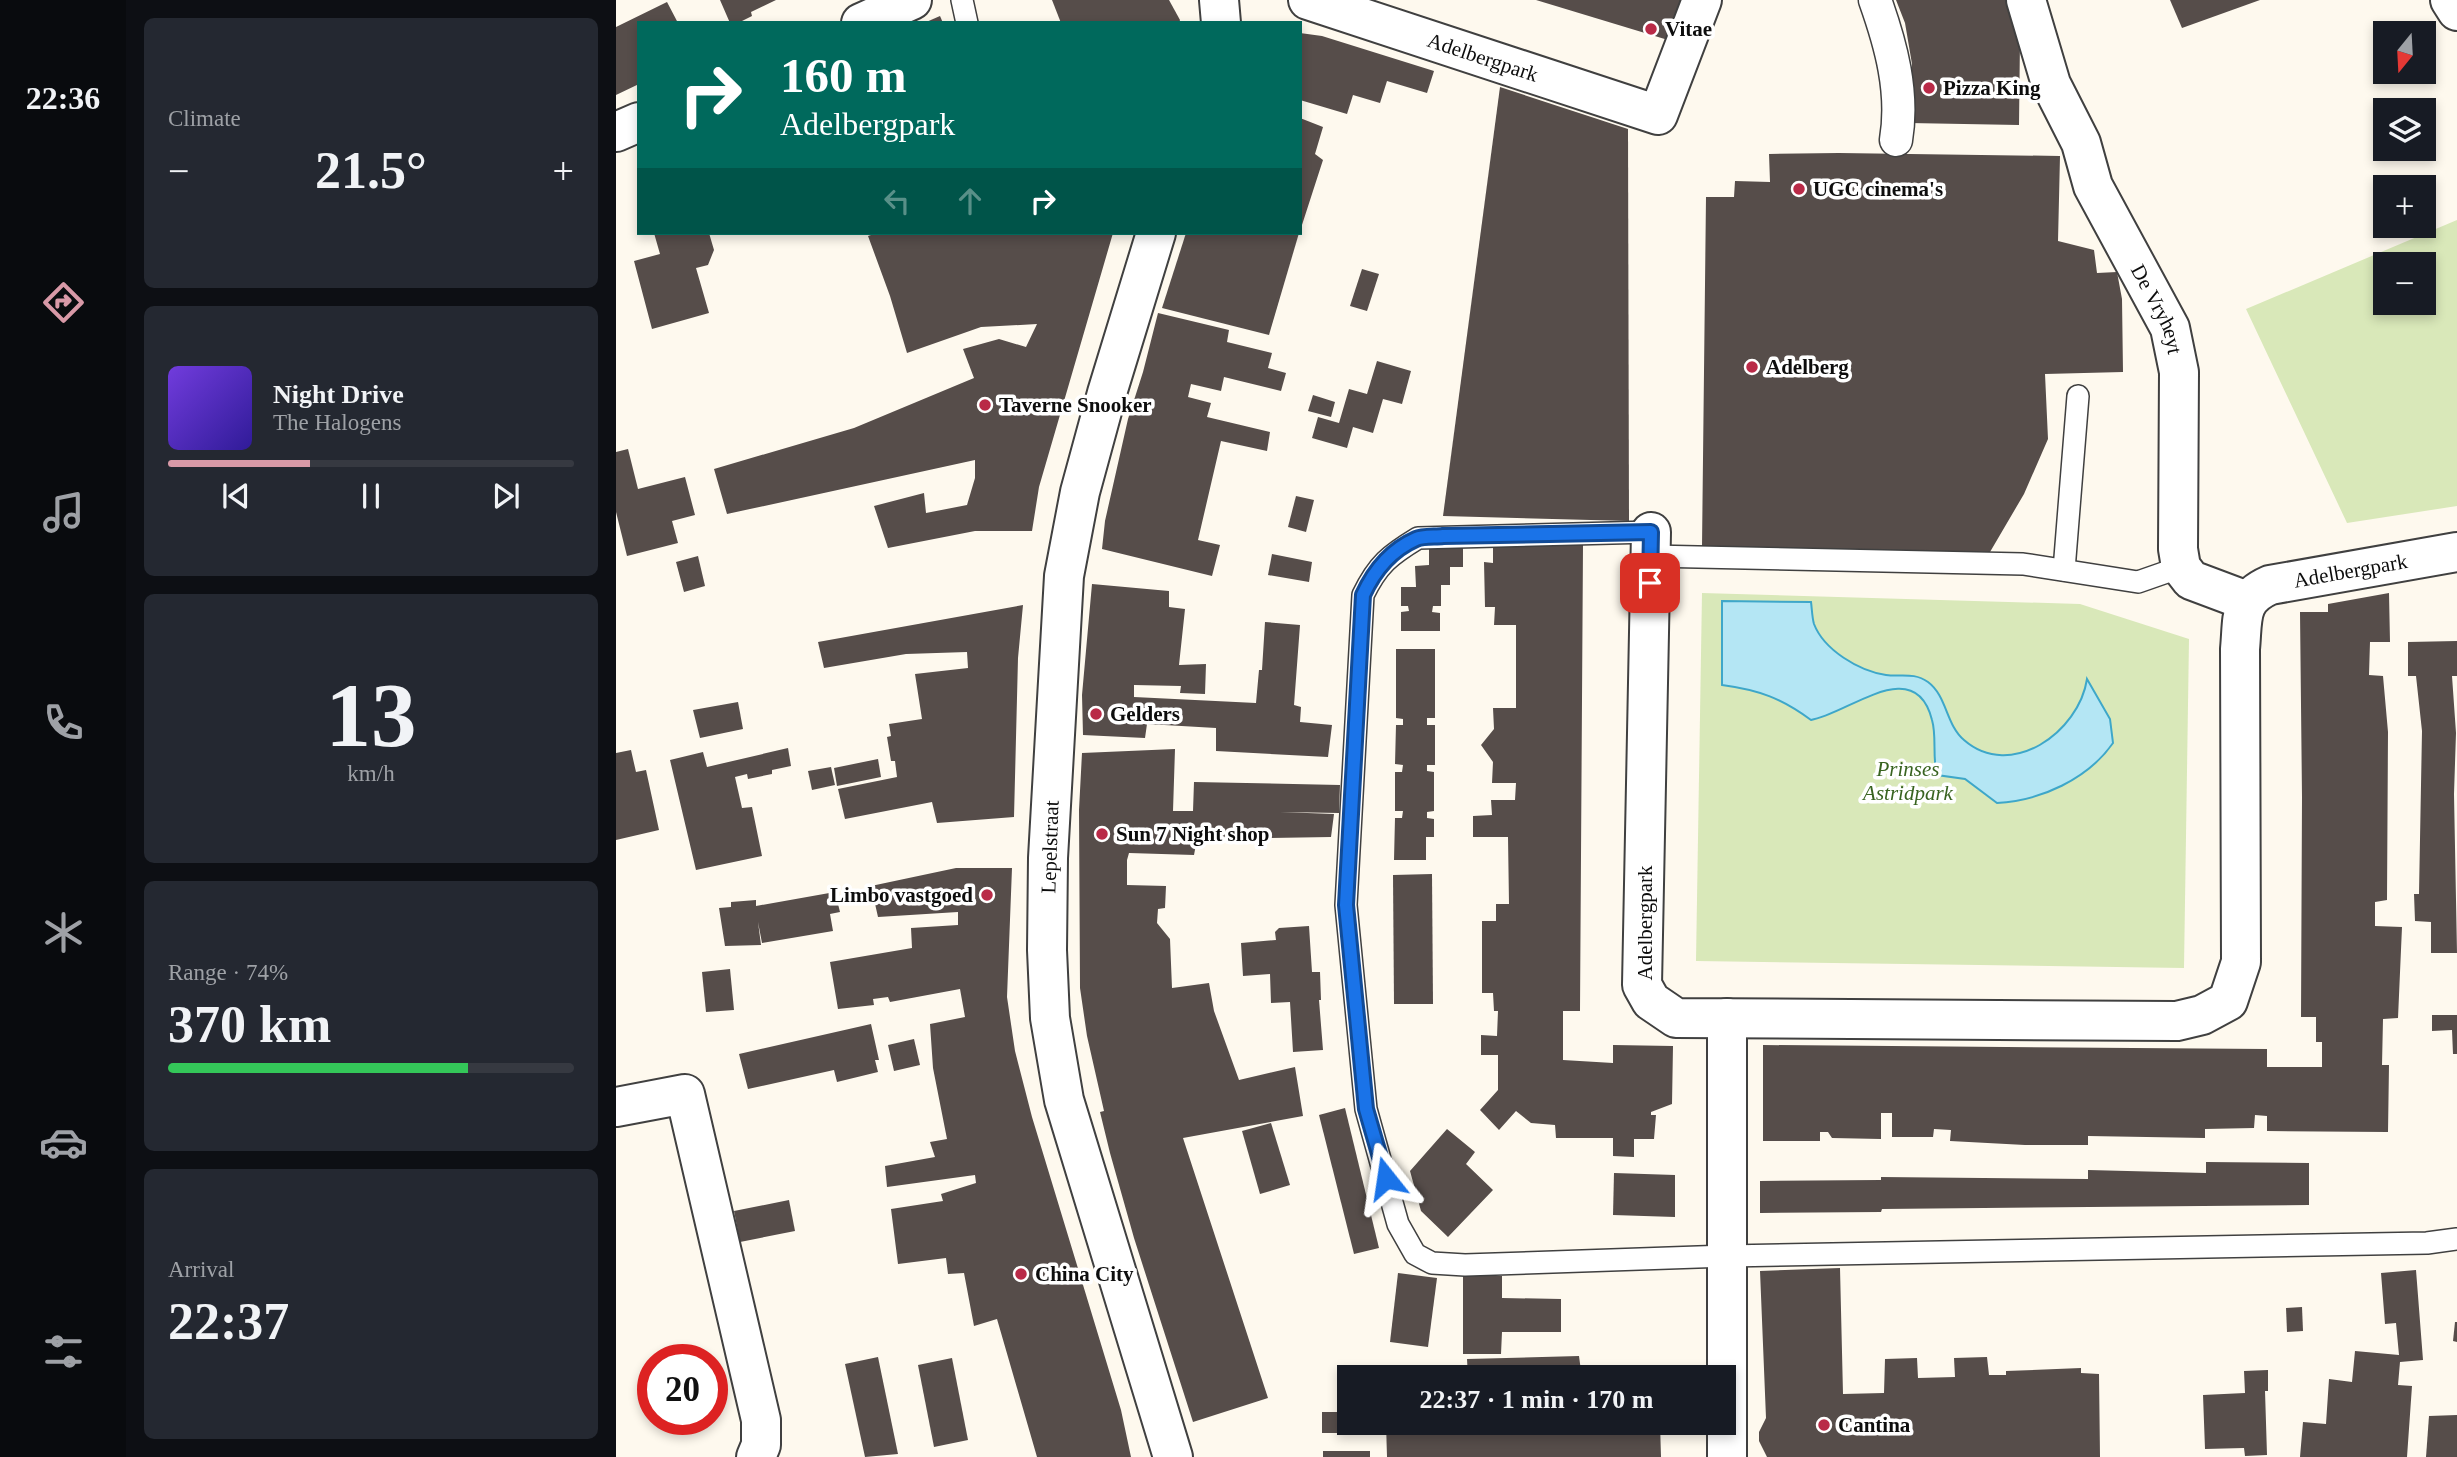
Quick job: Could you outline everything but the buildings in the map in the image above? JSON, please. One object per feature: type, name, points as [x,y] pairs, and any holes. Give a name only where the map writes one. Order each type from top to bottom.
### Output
[{"type":"street","points":[[865,21],[912,0]]},
{"type":"street","points":[[1219,0],[1221,21]]},
{"type":"street","name":"Adelbergpark","points":[[1308,0],[1658,115],[1702,0]]},
{"type":"street","points":[[1875,0],[1895,65],[1898,94],[1896,140]]},
{"type":"street","name":"De Vryheyt","points":[[2026,0],[2051,84],[2081,143],[2094,186],[2170,328],[2179,372],[2178,549],[2181,567]]},
{"type":"street","points":[[2450,0],[2457,11]]},
{"type":"street","points":[[616,132],[637,123]]},
{"type":"street","name":"Lepelstraat","points":[[1155,235],[1080,492],[1064,576],[1048,858],[1047,950],[1050,1018],[1064,1100],[1172,1457]]},
{"type":"street","name":"Adelbergpark","points":[[1651,544],[1642,985],[1651,1001],[1676,1018],[1727,1018]]},
{"type":"street","name":"Adelbergpark","points":[[2247,601],[2256,591],[2270,585],[2457,552]]},
{"type":"street","points":[[1727,1457],[1727,1018],[2177,1021],[2202,1015],[2228,1001],[2241,962],[2241,649],[2243,615],[2247,601],[2191,580],[2181,567]]},
{"type":"street","points":[[616,1107],[685,1094],[761,1420],[761,1445],[756,1457]]},
{"type":"lane","points":[[962,0],[967,21]]},
{"type":"lane","points":[[2064,570],[2078,396]]},
{"type":"lane","points":[[2181,567],[2138,582],[2023,564],[1651,544],[1418,538],[1389,556],[1371,578],[1363,595],[1346,905],[1366,1109],[1398,1224],[1415,1254],[1432,1263],[1465,1265],[1727,1256],[2413,1243],[2457,1239]]},
{"type":"green space","points":[[2457,220],[2457,506],[2347,523],[2246,309],[2373,255],[2373,315],[2436,315],[2436,252],[2381,252],[2414,238],[2436,238],[2436,229]]},
{"type":"green space","name":"Prinses Astridpark","points":[[1702,593],[2080,604],[2189,639],[2184,968],[1696,961]]},
{"type":"water","points":[[1722,601],[1811,602],[1814,624],[1834,651],[1854,664],[1876,673],[1913,676],[1928,682],[1939,695],[1958,734],[1982,751],[2002,755],[2021,753],[2040,745],[2071,717],[2081,699],[2087,679],[2110,719],[2113,743],[2090,767],[2062,786],[2030,798],[1997,803],[1965,779],[1937,775],[1932,720],[1923,701],[1911,691],[1896,689],[1879,693],[1811,720],[1769,696],[1722,685]]},
{"type":"place","name":"Vitae","points":[[1651,29]]},
{"type":"place","name":"Pizza King","points":[[1929,88]]},
{"type":"place","name":"UGC cinema's","points":[[1799,189]]},
{"type":"place","name":"Adelberg","points":[[1752,367]]},
{"type":"place","name":"Taverne Snooker","points":[[985,405]]},
{"type":"place","name":"Gelders","points":[[1096,714]]},
{"type":"place","name":"Sun 7 Night shop","points":[[1102,834]]},
{"type":"place","name":"Limbo vastgoed","points":[[987,895]]},
{"type":"place","name":"China City","points":[[1021,1274]]},
{"type":"place","name":"Cantina","points":[[1824,1425]]},
{"type":"route","points":[[1386,1178],[1366,1109],[1346,905],[1363,595],[1371,578],[1389,556],[1418,538],[1443,536],[1651,532],[1650,583]]}]
